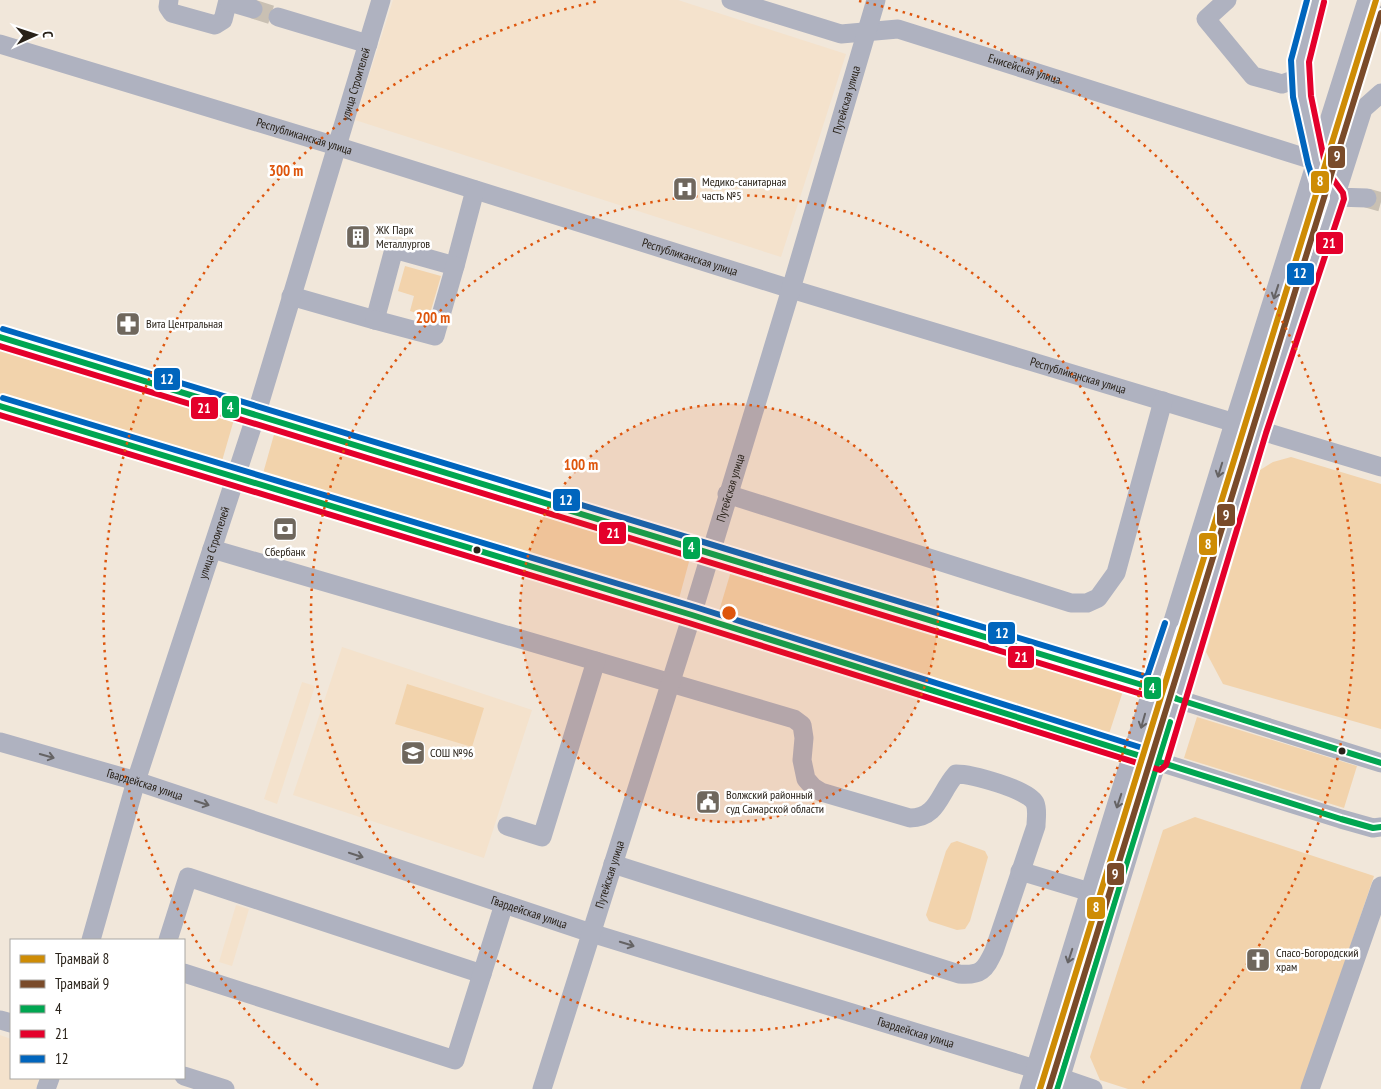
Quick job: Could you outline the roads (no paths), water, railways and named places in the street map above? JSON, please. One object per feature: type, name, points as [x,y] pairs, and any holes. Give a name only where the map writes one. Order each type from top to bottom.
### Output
[{"type":"street","points":[[169,0],[168,7],[172,13],[215,26],[223,20],[229,1],[253,9]]},
{"type":"street","name":"улица Строителей","points":[[91,939],[136,781],[256,415],[381,0]]},
{"type":"street","name":"Енисейская улица","points":[[731,0],[841,34],[898,29],[1316,162]]},
{"type":"street","name":"Путейская улица","points":[[542,1089],[669,682],[692,615],[876,0]]},
{"type":"street","points":[[1227,0],[1206,20],[1253,76],[1282,84],[1302,78]]},
{"type":"street","points":[[1316,0],[1300,61],[1302,97],[1316,162],[1322,179],[1335,197]]},
{"type":"street","points":[[1029,1089],[1134,754],[1152,688],[1234,423],[1311,186],[1316,162],[1368,0]]},
{"type":"street","points":[[278,17],[368,44]]},
{"type":"street","name":"Республиканская улица","points":[[0,44],[336,146],[791,289],[1381,468]]},
{"type":"street","points":[[1059,1084],[1258,430],[1363,109],[1381,93]]},
{"type":"street","points":[[291,296],[435,336],[476,190]]},
{"type":"street","points":[[1335,197],[1367,198]]},
{"type":"street","points":[[375,320],[394,249],[455,266]]},
{"type":"street","points":[[0,337],[1152,688],[1177,699],[1381,763]]},
{"type":"street","points":[[727,494],[1071,602],[1087,603],[1098,598],[1116,573],[1163,401]]},
{"type":"street","points":[[0,406],[692,615],[1341,819],[1373,828],[1381,827]]},
{"type":"street","points":[[212,549],[794,719],[802,725],[804,738],[802,760],[806,778],[821,792],[916,818],[931,813],[946,785],[956,774],[967,774],[1024,793],[1034,802],[1037,810],[1036,826],[987,966],[980,972],[971,975],[950,971],[612,864]]},
{"type":"street","points":[[507,826],[542,837],[596,661]]},
{"type":"street","name":"Гвардейская улица","points":[[0,742],[136,781],[591,933],[1035,1069],[1059,1084],[1093,1089]]},
{"type":"street","points":[[1020,872],[1090,892]]},
{"type":"street","points":[[168,939],[188,877],[482,974]]},
{"type":"street","points":[[1310,1089],[1381,886]]},
{"type":"street","points":[[185,973],[455,1060],[504,904]]},
{"type":"street","points":[[185,1076],[225,1089]]},
{"type":"tunnel","points":[[253,9],[278,17]]},
{"type":"tunnel","points":[[1367,198],[1381,202]]},
{"type":"tram line","name":"8","points":[[1040,1089],[1376,0]]},
{"type":"tram line","points":[[1347,94],[1361,71],[1381,6]]},
{"type":"tram line","name":"9","points":[[1049,1089],[1381,13]]},
{"type":"place","name":"Медико-санитарная часть №5","points":[[685,189]]},
{"type":"place","name":"ЖК Парк Металлургов","points":[[358,237]]},
{"type":"place","name":"Вита Центральная","points":[[128,324]]},
{"type":"place","name":"Сбербанк","points":[[285,529]]},
{"type":"place","name":"СОШ №96","points":[[413,753]]},
{"type":"place","name":"Волжский районный суд Самарской области","points":[[708,802]]},
{"type":"place","name":"Спасо-Богородский храм","points":[[1258,960]]}]
